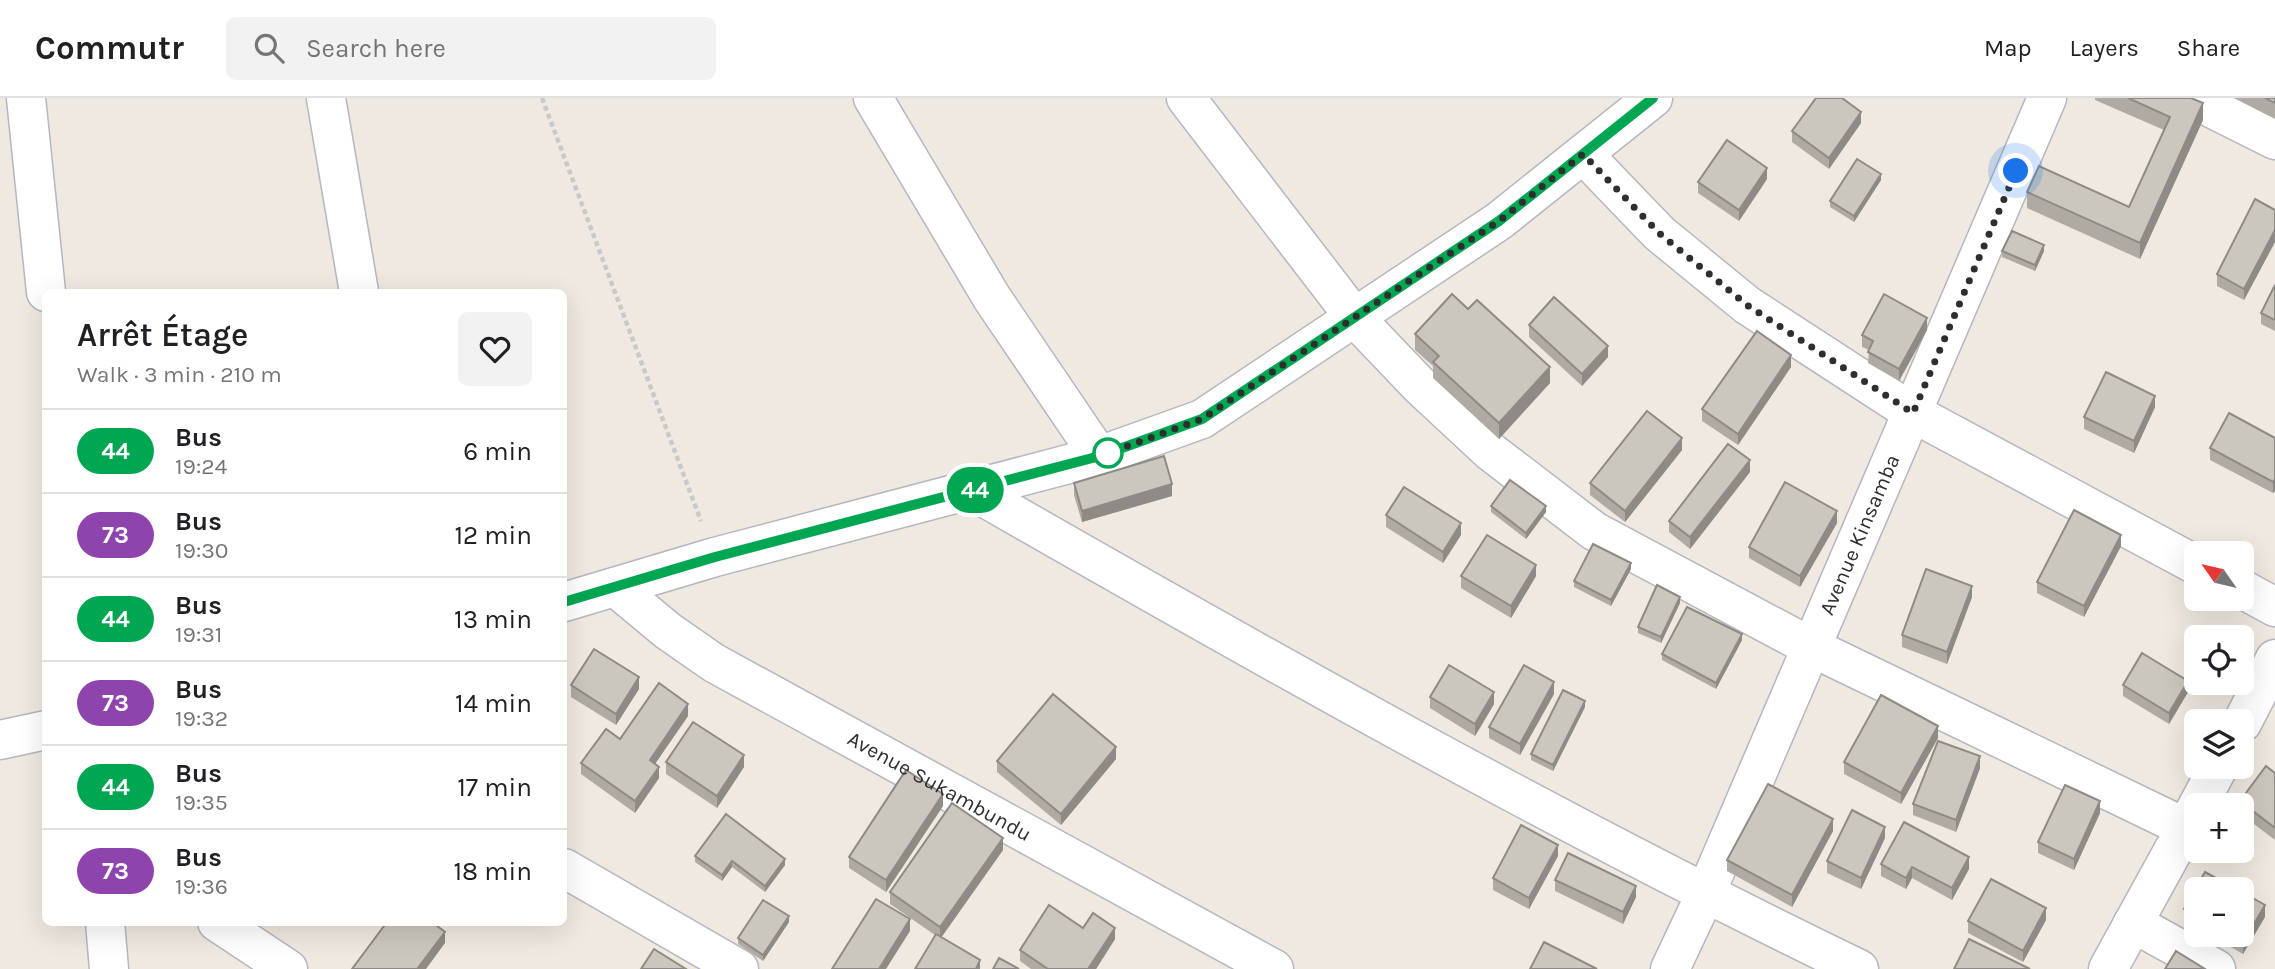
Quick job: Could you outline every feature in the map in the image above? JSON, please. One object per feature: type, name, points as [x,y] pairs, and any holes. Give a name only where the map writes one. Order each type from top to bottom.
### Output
[{"type":"street","points":[[26,98],[46,289]]},
{"type":"street","points":[[326,98],[358,289]]},
{"type":"street","points":[[873,98],[992,298],[1100,456]]},
{"type":"street","points":[[1186,98],[1355,318],[1421,387],[1491,452],[1594,531],[1811,648],[2184,810]]},
{"type":"street","name":"Avenue Kinsamba","points":[[1670,969],[1705,895],[2047,98]]},
{"type":"street","points":[[2191,98],[2275,140]]},
{"type":"street","points":[[567,601],[715,557],[1100,456],[1202,419],[1499,221],[1583,154],[1640,102]]},
{"type":"street","points":[[1583,154],[1659,233],[1747,305],[1913,413],[2184,559]]},
{"type":"street","points":[[973,491],[1479,777],[1705,895],[1859,969]]},
{"type":"street","name":"Avenue Sukambundu","points":[[615,587],[668,631],[713,663],[1274,969]]},
{"type":"street","points":[[2254,596],[2275,607]]},
{"type":"street","points":[[2251,709],[2271,678]]},
{"type":"street","points":[[0,740],[42,731]]},
{"type":"street","points":[[2108,969],[2184,832]]},
{"type":"street","points":[[567,870],[739,969]]},
{"type":"street","points":[[2133,923],[2216,969]]},
{"type":"street","points":[[105,926],[110,969]]},
{"type":"street","points":[[223,926],[288,969]]},
{"type":"path","points":[[542,98],[715,557]]},
{"type":"building","points":[[1816,98],[1842,98],[1861,112],[1829,158],[1792,131]]},
{"type":"building","points":[[2128,98],[2191,98],[2203,103],[2140,243],[2027,192],[2039,166],[2129,207],[2170,117]]},
{"type":"building","points":[[1727,140],[1767,168],[1739,210],[1698,182]]},
{"type":"building","points":[[1857,159],[1881,174],[1854,216],[1830,201]]},
{"type":"building","points":[[2255,199],[2275,210],[2275,230],[2244,289],[2217,274]]},
{"type":"building","points":[[2012,231],[2044,245],[2035,265],[2002,251]]},
{"type":"building","points":[[2275,285],[2275,320],[2261,313]]},
{"type":"building","points":[[1452,294],[1468,309],[1477,300],[1550,367],[1499,423],[1433,362],[1439,356],[1415,334]]},
{"type":"building","points":[[1884,294],[1927,318],[1899,369],[1868,352],[1873,341],[1862,335]]},
{"type":"building","points":[[1554,297],[1608,346],[1582,374],[1529,325]]},
{"type":"building","points":[[1757,331],[1791,355],[1738,434],[1702,409]]},
{"type":"building","points":[[2106,372],[2155,396],[2134,441],[2084,417]]},
{"type":"building","points":[[1647,411],[1682,438],[1625,511],[1590,483]]},
{"type":"building","points":[[2229,413],[2275,438],[2273,482],[2210,448]]},
{"type":"building","points":[[1728,444],[1750,460],[1690,537],[1669,521]]},
{"type":"building","points":[[1164,456],[1172,484],[1082,511],[1074,483]]},
{"type":"building","points":[[1510,480],[1546,506],[1526,533],[1491,506]]},
{"type":"building","points":[[1785,482],[1837,511],[1800,576],[1749,547]]},
{"type":"building","points":[[1404,487],[1461,523],[1443,552],[1386,515]]},
{"type":"building","points":[[2074,510],[2121,535],[2084,606],[2037,582]]},
{"type":"building","points":[[1487,535],[1536,565],[1511,606],[1461,576]]},
{"type":"building","points":[[1593,544],[1631,563],[1611,600],[1574,581]]},
{"type":"building","points":[[1926,569],[1972,586],[1947,652],[1902,635]]},
{"type":"building","points":[[1657,585],[1680,597],[1661,637],[1638,627]]},
{"type":"building","points":[[1687,607],[1742,634],[1716,683],[1662,654]]},
{"type":"building","points":[[594,649],[639,677],[616,714],[571,685]]},
{"type":"building","points":[[2142,653],[2184,679],[2184,688],[2169,713],[2123,685]]},
{"type":"building","points":[[1449,665],[1494,692],[1475,724],[1430,697]]},
{"type":"building","points":[[1524,665],[1554,682],[1520,744],[1489,727]]},
{"type":"building","points":[[659,683],[688,704],[650,760],[659,767],[635,801],[581,763],[606,729],[620,739]]},
{"type":"building","points":[[1563,690],[1585,701],[1553,765],[1531,754]]},
{"type":"building","points":[[1053,694],[1116,747],[1061,814],[997,761]]},
{"type":"building","points":[[1881,695],[1938,726],[1901,793],[1844,762]]},
{"type":"building","points":[[693,722],[744,755],[717,796],[666,762]]},
{"type":"building","points":[[1938,741],[1980,756],[1956,820],[1913,804]]},
{"type":"building","points":[[2266,766],[2275,773],[2275,828],[2254,812],[2254,793],[2246,793]]},
{"type":"building","points":[[906,770],[943,794],[886,880],[849,857]]},
{"type":"building","points":[[1768,784],[1833,819],[1792,895],[1727,860]]},
{"type":"building","points":[[2065,785],[2100,801],[2074,859],[2038,842]]},
{"type":"building","points":[[952,803],[1003,838],[940,927],[890,892]]},
{"type":"building","points":[[1852,810],[1885,827],[1861,878],[1827,861]]},
{"type":"building","points":[[726,814],[785,859],[765,886],[732,861],[722,875],[695,856]]},
{"type":"building","points":[[1904,822],[1969,857],[1952,888],[1912,867],[1906,878],[1881,864]]},
{"type":"building","points":[[1521,825],[1558,845],[1529,898],[1493,878]]},
{"type":"building","points":[[1568,853],[1636,886],[1623,912],[1555,880]]},
{"type":"building","points":[[1991,879],[2046,908],[2023,951],[1968,921]]},
{"type":"building","points":[[876,899],[910,919],[879,969],[832,969]]},
{"type":"building","points":[[2254,899],[2265,905],[2254,924]]},
{"type":"building","points":[[763,900],[789,916],[763,955],[738,938]]},
{"type":"building","points":[[1049,905],[1083,928],[1093,913],[1115,928],[1088,969],[1048,969],[1020,950]]},
{"type":"building","points":[[384,926],[437,926],[445,932],[417,969],[352,969]]},
{"type":"building","points":[[936,934],[980,960],[976,969],[915,969]]},
{"type":"building","points":[[1969,939],[2030,969],[1954,969]]},
{"type":"building","points":[[1544,942],[1597,969],[1530,969]]},
{"type":"building","points":[[654,949],[686,969],[641,969]]},
{"type":"building","points":[[2176,951],[2205,969],[2165,969]]},
{"type":"building","points":[[999,958],[1019,969],[993,969]]},
{"type":"bus line","name":"44","points":[[567,601],[715,557],[1100,456],[1202,419],[1499,221],[1653,98]]},
{"type":"route","points":[[1108,453],[1100,456],[1202,419],[1499,221],[1583,154],[1659,233],[1747,305],[1913,413],[2016,171]]}]
